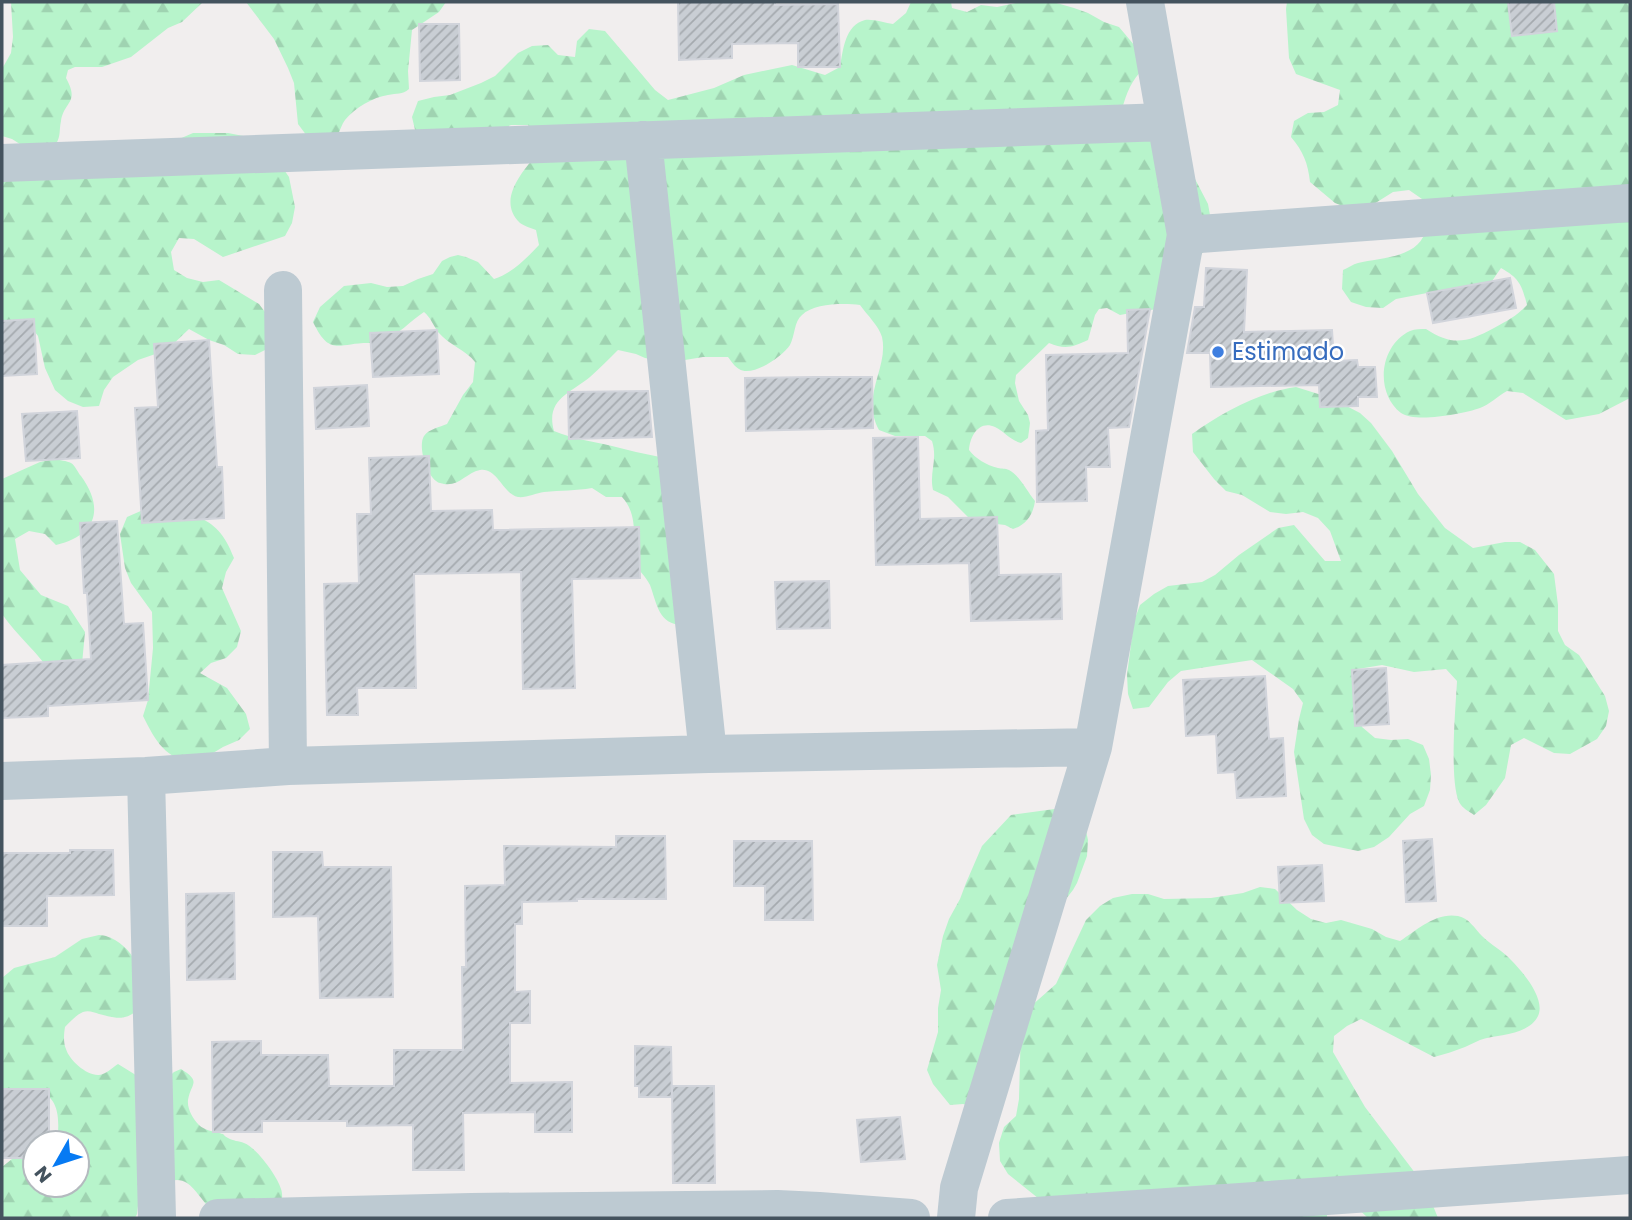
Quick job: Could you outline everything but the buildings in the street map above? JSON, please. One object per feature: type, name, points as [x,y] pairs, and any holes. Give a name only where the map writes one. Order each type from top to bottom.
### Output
[{"type":"street","points":[[956,1218],[959,1188],[1093,747],[1186,234],[1145,2]]},
{"type":"street","points":[[2,163],[1165,122]]},
{"type":"street","points":[[643,140],[709,754]]},
{"type":"street","points":[[1186,234],[1630,203]]},
{"type":"street","points":[[283,290],[288,766]]},
{"type":"street","points":[[2,781],[146,776],[288,766],[1093,747]]},
{"type":"street","points":[[146,776],[157,1218]]},
{"type":"street","points":[[1007,1218],[1630,1175]]},
{"type":"street","points":[[218,1218],[777,1209],[911,1218]]},
{"type":"green space","points":[[11,2],[203,2],[182,22],[168,28],[131,57],[102,67],[75,67],[68,70],[66,78],[72,92],[63,114],[56,144],[26,148],[2,136],[2,69],[11,53]]},
{"type":"green space","points":[[246,2],[446,2],[439,12],[412,30],[409,89],[376,98],[359,107],[345,120],[338,135],[307,136],[298,124],[294,83],[288,68],[274,39]]},
{"type":"green space","points":[[911,2],[951,2],[952,8],[967,12],[981,5],[997,7],[1020,2],[1053,2],[1088,13],[1119,27],[1140,52],[1144,68],[1130,87],[1122,109],[1182,154],[1208,204],[1214,237],[1162,308],[1145,314],[1136,312],[1120,315],[1107,308],[1099,309],[1088,340],[1069,347],[1049,343],[1016,375],[1019,401],[1030,423],[1028,438],[1021,443],[989,425],[980,428],[973,435],[969,450],[985,463],[1008,469],[1035,501],[1033,511],[1022,525],[1013,529],[1005,525],[972,521],[948,497],[933,490],[932,441],[925,436],[895,436],[879,430],[872,405],[882,360],[882,337],[860,305],[830,305],[807,311],[797,321],[792,341],[786,350],[774,360],[751,371],[739,369],[728,357],[661,361],[618,350],[556,404],[552,420],[554,431],[660,457],[683,625],[675,624],[663,617],[650,585],[633,562],[633,519],[622,497],[606,497],[592,488],[518,497],[486,470],[475,472],[452,484],[440,483],[431,476],[423,455],[422,441],[426,434],[447,424],[473,382],[475,362],[442,337],[424,312],[389,339],[378,344],[336,346],[319,333],[313,322],[320,307],[344,286],[371,283],[387,287],[403,286],[433,274],[442,261],[458,255],[478,262],[494,279],[513,269],[539,245],[536,230],[520,223],[513,214],[511,205],[514,186],[538,153],[538,137],[528,125],[511,125],[495,132],[416,134],[412,117],[418,101],[450,95],[481,83],[495,76],[518,53],[532,46],[548,45],[558,55],[575,57],[577,41],[589,29],[605,31],[655,90],[668,100],[714,88],[744,75],[792,65],[825,75],[840,67],[846,39],[853,27],[865,20],[893,24],[906,13]]},
{"type":"green space","points":[[1287,2],[1630,2],[1630,398],[1599,414],[1566,420],[1523,393],[1507,391],[1480,408],[1439,416],[1408,416],[1392,404],[1384,382],[1384,369],[1392,347],[1400,338],[1412,330],[1426,329],[1444,338],[1468,339],[1503,323],[1527,305],[1516,279],[1501,268],[1492,281],[1476,287],[1396,299],[1383,308],[1366,307],[1351,302],[1342,289],[1343,270],[1356,264],[1397,255],[1415,247],[1426,229],[1422,199],[1409,190],[1393,192],[1366,209],[1350,209],[1335,203],[1310,182],[1304,158],[1291,137],[1294,121],[1308,113],[1324,112],[1338,105],[1340,90],[1296,74],[1289,58]]},
{"type":"green space","points":[[193,133],[228,133],[258,139],[271,151],[289,177],[295,207],[292,223],[285,236],[223,257],[194,239],[179,238],[171,252],[174,270],[187,278],[203,282],[219,280],[259,304],[268,316],[269,348],[255,355],[238,354],[189,329],[167,350],[138,360],[113,377],[104,390],[99,406],[83,407],[68,401],[55,390],[45,368],[38,336],[28,323],[2,324],[2,176],[163,146]]},
{"type":"green space","points":[[1296,387],[1331,398],[1360,413],[1371,423],[1418,494],[1445,528],[1473,548],[1520,542],[1535,550],[1554,574],[1558,631],[1565,645],[1579,655],[1605,696],[1609,711],[1606,726],[1597,739],[1570,754],[1554,753],[1524,738],[1511,745],[1505,778],[1486,805],[1474,815],[1461,805],[1455,782],[1457,681],[1446,669],[1414,672],[1382,665],[1352,670],[1352,686],[1362,727],[1375,738],[1408,739],[1423,745],[1429,759],[1431,775],[1430,790],[1424,806],[1410,814],[1389,837],[1374,847],[1358,851],[1324,844],[1312,835],[1304,819],[1294,752],[1303,703],[1293,689],[1252,660],[1181,671],[1168,682],[1149,707],[1133,709],[1128,694],[1127,675],[1134,621],[1140,605],[1154,594],[1168,586],[1202,582],[1278,528],[1294,525],[1325,561],[1341,561],[1330,531],[1318,518],[1303,512],[1270,512],[1242,495],[1226,491],[1193,452],[1192,434],[1204,426],[1255,399]]},
{"type":"green space","points":[[55,459],[74,465],[93,499],[94,510],[88,528],[70,541],[56,545],[45,534],[29,531],[15,539],[20,570],[41,595],[68,606],[85,632],[82,664],[53,676],[2,614],[2,479],[40,462]]},
{"type":"green space","points":[[143,510],[199,517],[219,531],[234,558],[226,572],[222,588],[241,631],[237,647],[226,658],[211,663],[200,673],[227,688],[246,714],[250,729],[239,740],[195,764],[176,758],[163,748],[143,716],[148,700],[153,648],[152,612],[131,583],[125,568],[120,534],[127,517]]},
{"type":"green space","points":[[1062,808],[1086,831],[1087,856],[1077,883],[1062,904],[1030,1007],[1056,984],[1086,920],[1113,898],[1132,894],[1148,894],[1164,899],[1211,898],[1243,893],[1260,887],[1275,889],[1311,919],[1326,923],[1341,920],[1400,941],[1434,919],[1458,916],[1469,921],[1516,965],[1532,986],[1540,1009],[1533,1023],[1520,1031],[1480,1040],[1434,1057],[1361,1019],[1334,1036],[1333,1052],[1365,1107],[1425,1186],[1438,1218],[1368,1218],[1352,1203],[1327,1209],[1327,1218],[1188,1218],[1048,1206],[1008,1174],[1000,1161],[999,1143],[1004,1127],[1016,1116],[1021,1024],[971,1106],[950,1105],[933,1084],[927,1070],[938,1032],[941,990],[937,965],[949,919],[982,846],[1011,815]]},
{"type":"green space","points":[[99,935],[108,937],[126,948],[138,972],[145,1005],[124,1017],[89,1011],[78,1015],[65,1027],[64,1043],[71,1058],[94,1075],[104,1073],[118,1064],[139,1077],[162,1083],[181,1069],[187,1073],[194,1083],[188,1103],[195,1120],[203,1128],[223,1134],[255,1150],[279,1183],[282,1193],[281,1206],[210,1208],[187,1183],[175,1180],[139,1197],[135,1218],[2,1218],[2,1167],[16,1152],[21,1151],[21,1199],[91,1199],[91,1129],[58,1129],[56,1108],[43,1093],[7,1108],[2,1107],[2,978],[14,968],[55,957],[82,939]]},
{"type":"place","name":"Estimado","points":[[1218,352]]}]
